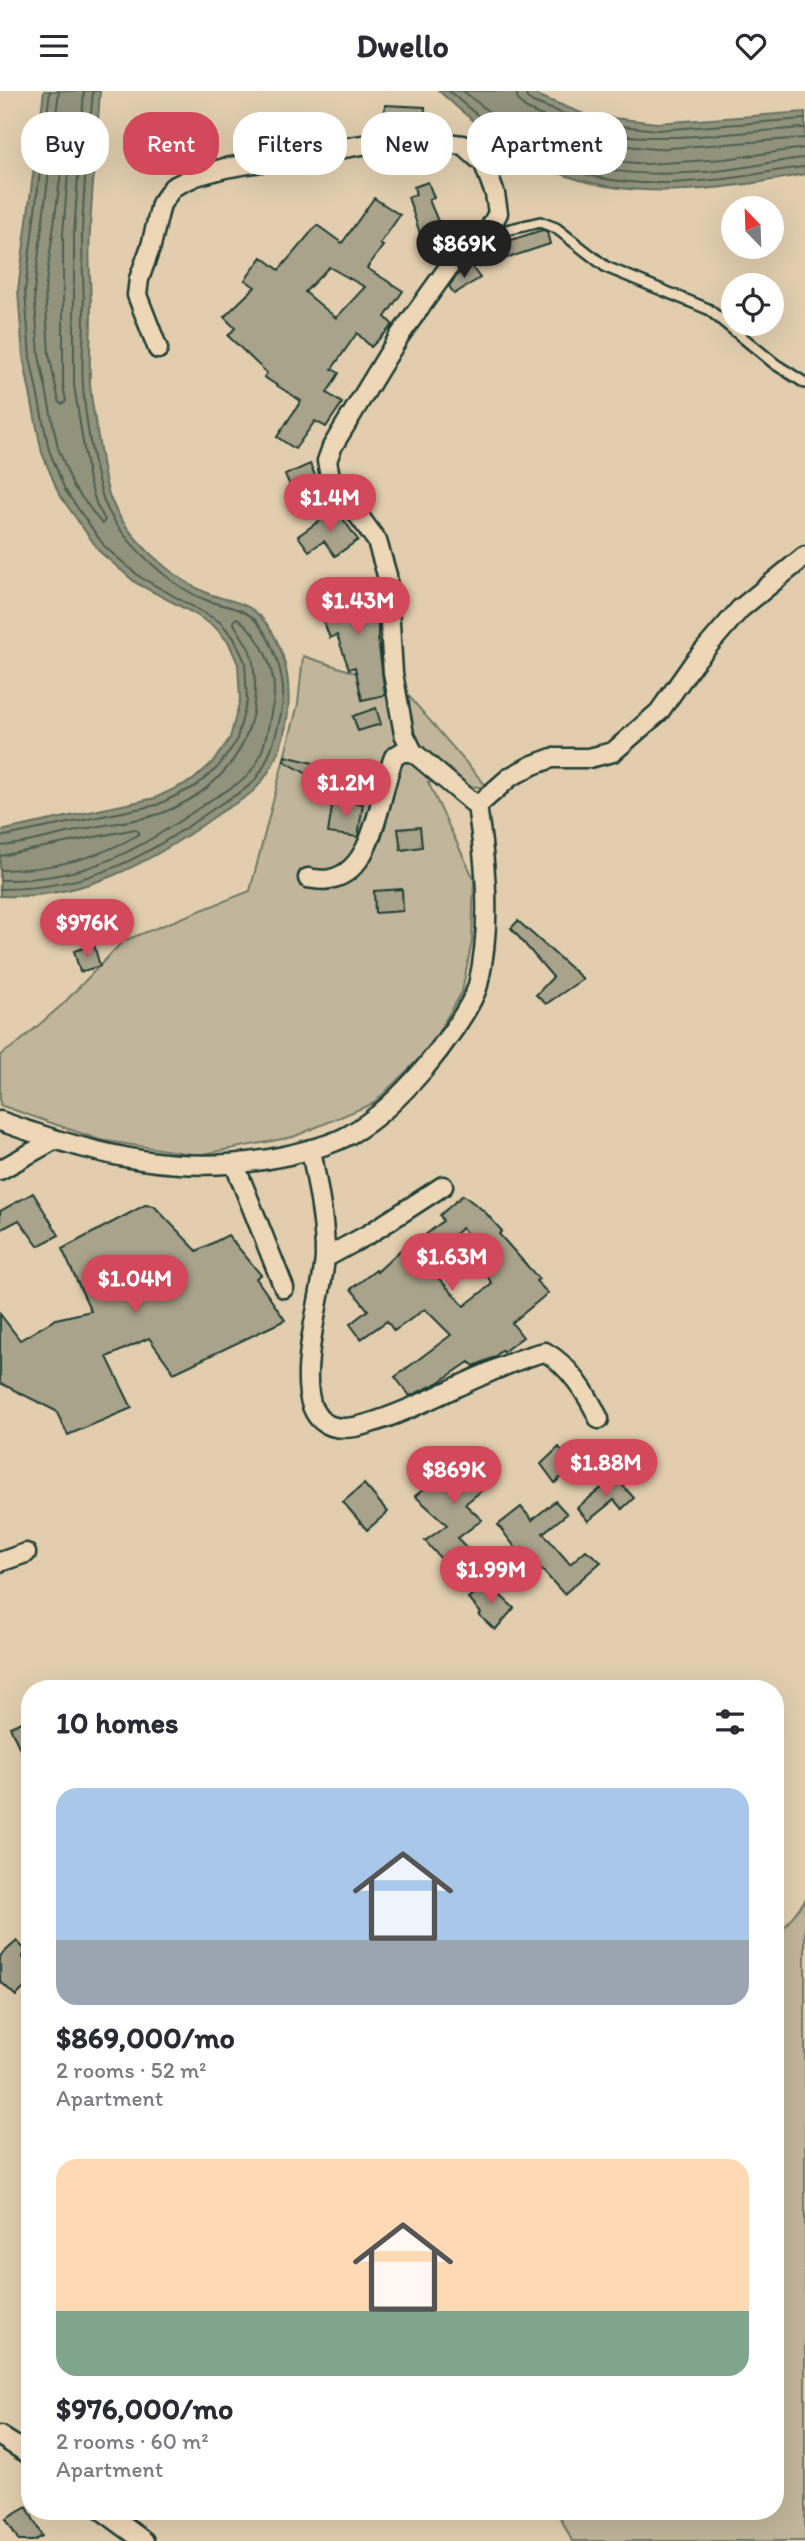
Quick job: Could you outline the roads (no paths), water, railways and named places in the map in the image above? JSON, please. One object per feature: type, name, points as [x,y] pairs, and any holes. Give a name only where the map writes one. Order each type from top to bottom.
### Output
[{"type":"street","points":[[0,1121],[54,1140],[150,1163],[187,1166],[235,1165],[311,1149],[348,1135],[378,1116],[405,1091],[443,1046],[477,988],[486,934],[483,848],[477,806],[413,752],[404,734],[393,673],[387,575],[377,541],[331,476],[327,461],[332,447],[400,335],[451,264],[486,236],[498,213],[495,194],[484,164],[463,145],[386,141],[340,151],[264,160],[196,176],[173,187],[161,204],[151,246],[139,279],[137,295],[158,349]]},
{"type":"street","points":[[477,806],[510,778],[533,765],[552,758],[589,758],[612,752],[659,712],[695,661],[740,609],[805,556]]},
{"type":"street","points":[[308,878],[330,880],[344,874],[359,861],[372,835],[394,757],[402,752],[413,752]]},
{"type":"street","points":[[0,1170],[54,1140]]},
{"type":"street","points":[[311,1149],[323,1215],[325,1258],[309,1343],[307,1383],[313,1410],[323,1424],[340,1429],[368,1424],[513,1362],[545,1352],[557,1359],[590,1401],[599,1419]]},
{"type":"street","points":[[235,1165],[284,1288]]},
{"type":"street","points":[[325,1258],[369,1234],[443,1187]]},
{"type":"street","points":[[0,1562],[26,1553]]},
{"type":"street","points":[[3,2440],[21,2450]]},
{"type":"street","points":[[115,2520],[144,2541]]},
{"type":"lane","points":[[486,236],[540,222],[556,228],[606,267],[708,309],[775,364],[805,383]]},
{"type":"water","points":[[44,91],[100,91],[98,112],[41,112]]},
{"type":"water","points":[[439,91],[527,91],[579,112],[467,112],[466,115]]},
{"type":"water","points":[[805,112],[805,174],[745,184],[680,190],[648,190],[586,182],[566,175],[627,175],[627,120],[657,123]]},
{"type":"water","points":[[33,175],[94,175],[89,241],[90,374],[103,469],[111,500],[118,514],[139,541],[179,577],[214,596],[241,604],[260,616],[273,634],[282,655],[289,701],[286,725],[271,768],[254,791],[243,799],[165,849],[114,875],[59,892],[0,896],[0,831],[155,798],[193,780],[213,762],[230,738],[240,700],[238,664],[229,643],[216,628],[136,583],[100,552],[59,494],[42,453],[23,357],[18,290]]}]
